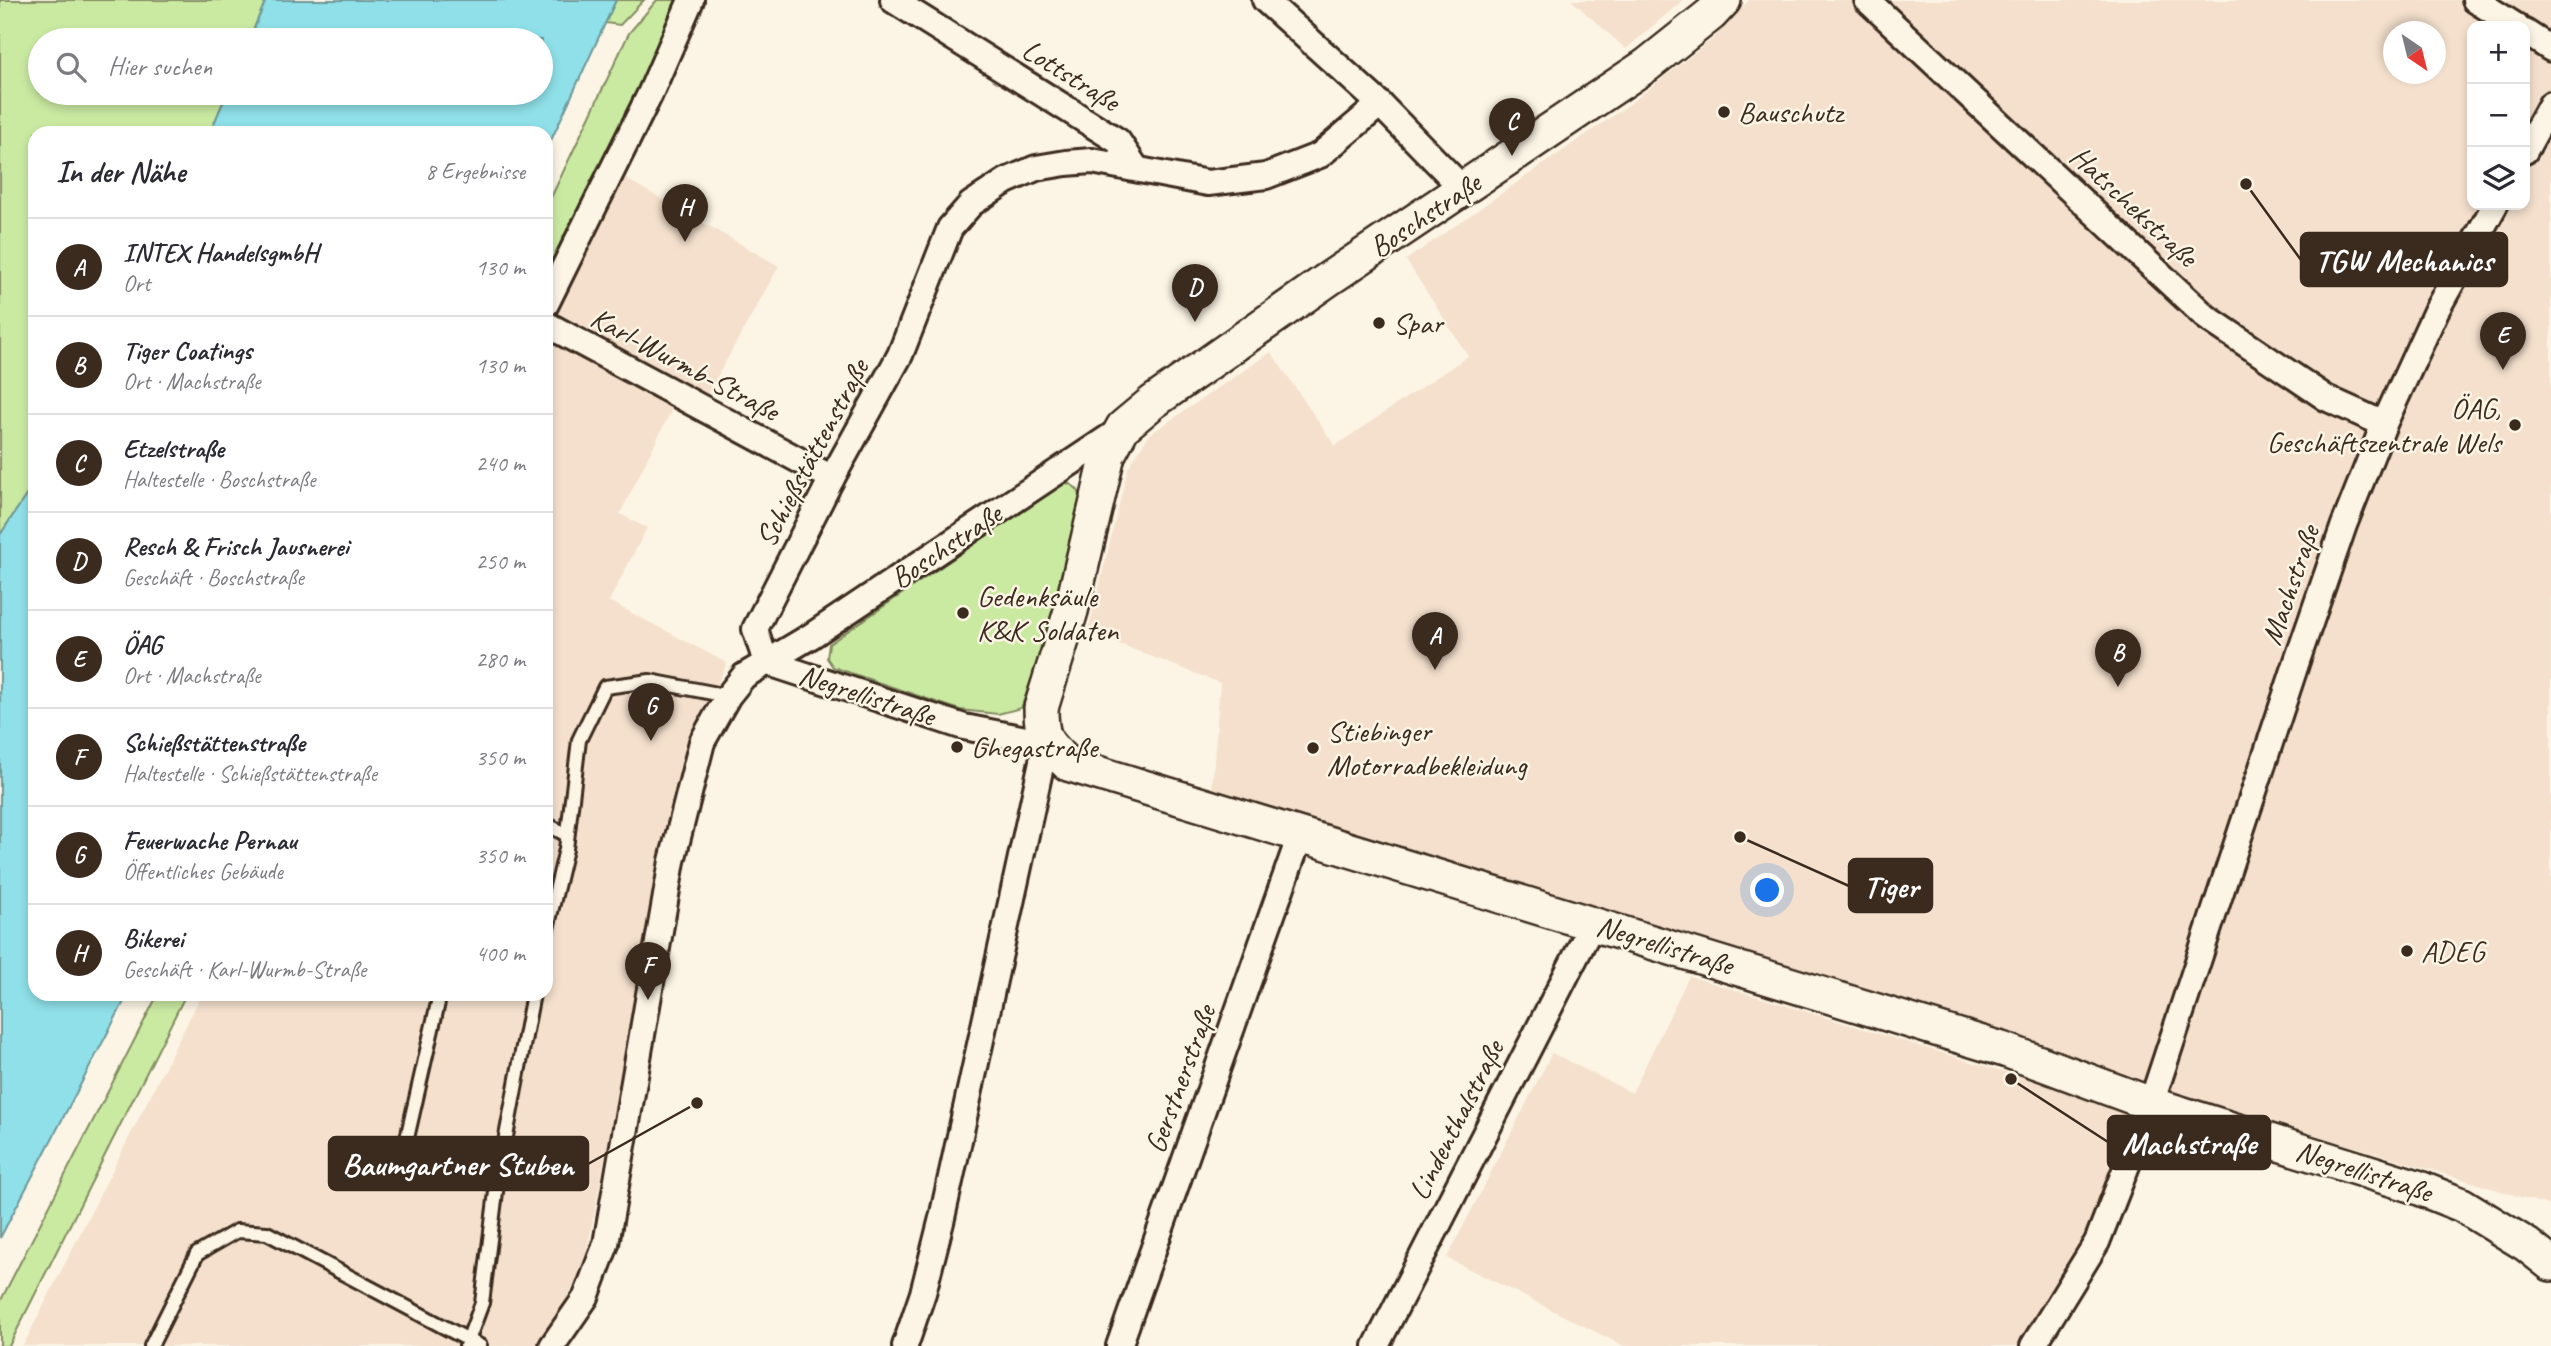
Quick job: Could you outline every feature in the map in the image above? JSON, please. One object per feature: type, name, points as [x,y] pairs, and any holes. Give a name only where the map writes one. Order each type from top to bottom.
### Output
[{"type":"main road","name":"Boschstraße","points":[[1046,743],[1041,725],[1041,708],[1071,611],[1108,455],[1123,427],[1153,402],[1305,295],[1647,65],[1712,14],[1724,0]]},
{"type":"main road","name":"Negrellistraße","points":[[1046,743],[1068,764],[2005,1049],[2151,1104],[2417,1187],[2462,1205],[2527,1245],[2551,1264]]},
{"type":"street","points":[[553,290],[650,94],[691,0]]},
{"type":"street","name":"Lottstraße","points":[[893,0],[1118,141],[1136,168]]},
{"type":"street","points":[[1265,0],[1380,104],[1464,189]]},
{"type":"street","name":"Hatschekstraße","points":[[1867,0],[2206,317],[2326,398],[2384,424]]},
{"type":"street","points":[[2475,0],[2508,21]]},
{"type":"street","points":[[2530,35],[2551,49]]},
{"type":"street","name":"Schießstättenstraße","points":[[766,662],[755,629],[832,478],[900,355],[950,228],[971,204],[1006,181],[1037,168],[1092,162],[1208,183],[1266,176],[1320,155],[1380,104]]},
{"type":"street","points":[[2527,147],[2551,104]]},
{"type":"street","name":"Machstraße","points":[[2033,1346],[2097,1242],[2151,1104],[2344,525],[2384,424],[2436,311],[2492,210]]},
{"type":"street","name":"Karl-Wurmb-Straße","points":[[553,328],[832,478]]},
{"type":"street","name":"Boschstraße","points":[[766,662],[811,636],[1123,427]]},
{"type":"street","points":[[552,1346],[586,1297],[607,1244],[671,861],[702,742],[728,696],[744,676],[766,662]]},
{"type":"street","name":"Negrellistraße","points":[[766,662],[964,727],[1046,743]]},
{"type":"street","points":[[905,1346],[923,1293],[942,1218],[1046,743]]},
{"type":"street","name":"Gerstnerstraße","points":[[1118,1346],[1301,833]]},
{"type":"street","name":"Lindenthalstraße","points":[[1376,1346],[1593,923]]},
{"type":"lane","points":[[553,900],[567,835],[579,740],[605,687],[650,681],[728,696]]},
{"type":"lane","points":[[553,828],[567,835]]},
{"type":"lane","points":[[438,1001],[405,1147],[415,1164],[497,1184]]},
{"type":"lane","points":[[151,1346],[197,1254],[237,1231],[267,1233],[472,1344],[482,1303],[497,1184],[532,1001]]},
{"type":"shaded area","points":[[1571,0],[1683,0],[1626,49]]},
{"type":"shaded area","points":[[1749,0],[2551,0],[2551,1206],[2088,1066],[1212,789],[1220,683],[1088,632],[1128,468],[1149,435],[1271,352],[1335,446],[1468,356],[1406,260],[1627,106],[1714,38]]},
{"type":"shaded area","points":[[621,176],[779,266],[707,395],[674,405],[620,514],[647,528],[609,601],[727,663],[691,741],[657,860],[628,1038],[584,1266],[555,1320],[537,1346],[23,1346],[198,1001],[553,1001],[553,314]]},
{"type":"shaded area","points":[[1689,976],[2137,1112],[2082,1252],[2024,1346],[1624,1346],[1447,1258],[1552,1053],[1632,1093]]},
{"type":"green space","points":[[0,0],[266,0],[254,28],[28,28],[28,105],[222,105],[213,126],[28,126],[28,493],[0,535]]},
{"type":"green space","points":[[616,0],[644,0],[620,25],[605,23]]},
{"type":"green space","points":[[657,0],[682,0],[553,258],[553,193],[629,33]]},
{"type":"green space","points":[[1064,482],[1077,489],[1082,504],[1044,645],[1021,708],[998,714],[960,710],[833,667],[827,658],[829,644]]},
{"type":"green space","points":[[154,1001],[182,1001],[9,1346],[0,1346],[0,1302]]},
{"type":"water","points":[[266,0],[616,0],[553,136],[553,126],[213,126],[222,105],[553,105],[553,28],[254,28]]},
{"type":"water","points":[[28,493],[28,1001],[124,1001],[0,1238],[0,535]]},
{"type":"place","name":"Bauschutz","points":[[1724,112]]},
{"type":"place","name":"Etzelstraße","points":[[1512,156]]},
{"type":"place","name":"TGW Mechanics","points":[[2246,184]]},
{"type":"place","name":"Bikerei","points":[[685,242]]},
{"type":"place","name":"Resch & Frisch Jausnerei","points":[[1195,322]]},
{"type":"place","name":"Spar","points":[[1379,323]]},
{"type":"place","name":"ÖAG","points":[[2503,370]]},
{"type":"place","name":"ÖAG, Geschäftszentrale Wels","points":[[2515,425]]},
{"type":"place","name":"Gedenksäule K&K Soldaten","points":[[963,613]]},
{"type":"place","name":"INTEX HandelsgmbH","points":[[1435,670]]},
{"type":"place","name":"Tiger Coatings","points":[[2118,687]]},
{"type":"place","name":"Feuerwache Pernau","points":[[651,741]]},
{"type":"place","name":"Ghegastraße","points":[[957,747]]},
{"type":"place","name":"Stiebinger Motorradbekleidung","points":[[1313,748]]},
{"type":"place","name":"Tiger","points":[[1740,837]]},
{"type":"place","name":"ADEG","points":[[2407,951]]},
{"type":"place","name":"Schießstättenstraße","points":[[648,1000]]},
{"type":"place","name":"Machstraße","points":[[2011,1079]]},
{"type":"place","name":"Baumgartner Stuben","points":[[697,1103]]}]
